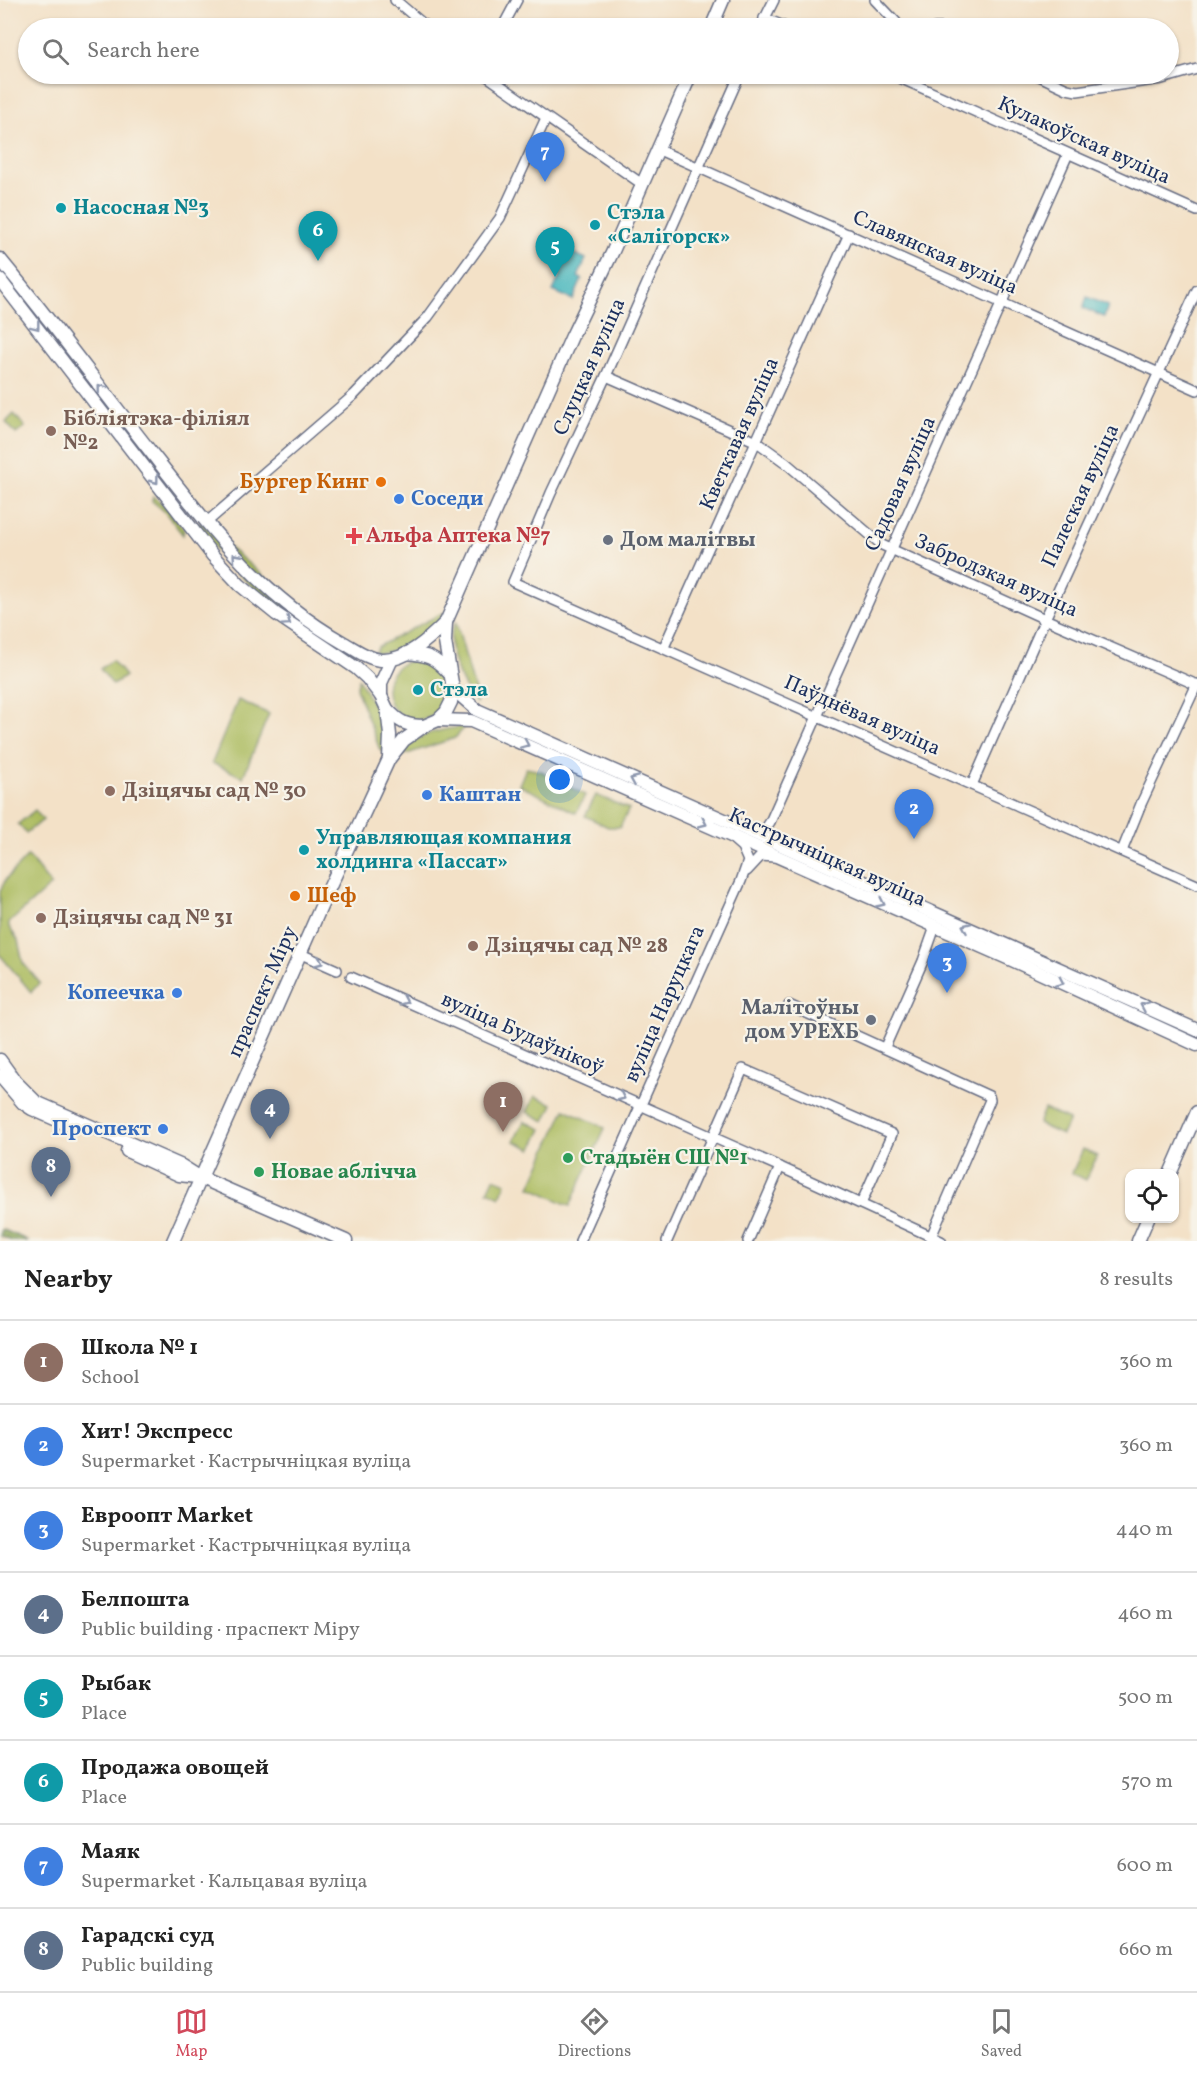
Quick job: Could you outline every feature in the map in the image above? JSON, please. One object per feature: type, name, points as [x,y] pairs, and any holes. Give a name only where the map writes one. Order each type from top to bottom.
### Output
[{"type":"main road","points":[[715,18],[723,0]]},
{"type":"main road","points":[[0,258],[207,522],[250,573],[288,606],[325,632],[373,659],[383,661],[392,659],[407,653],[434,635],[446,622],[572,336],[613,251],[688,84]]},
{"type":"main road","points":[[0,280],[194,531],[240,585],[276,614],[356,668],[367,678],[381,696],[387,709],[399,722],[410,726],[424,726]]},
{"type":"main road","points":[[389,759],[404,740],[424,726],[438,720],[446,712],[451,702],[453,689],[445,642],[446,622]]},
{"type":"main road","points":[[407,653],[427,655],[438,661],[449,673]]},
{"type":"main road","points":[[381,696],[383,674],[392,659]]},
{"type":"main road","name":"Кастрычніцкая вуліца","points":[[453,689],[477,710],[1197,1030]]},
{"type":"main road","points":[[387,709],[390,735],[389,759]]},
{"type":"main road","name":"Кастрычніцкая вуліца","points":[[438,720],[471,721],[785,859],[1197,1045]]},
{"type":"main road","name":"праспект Міру","points":[[173,1241],[389,759]]},
{"type":"main road","points":[[0,1059],[15,1081],[36,1102],[63,1118],[179,1175],[201,1178]]},
{"type":"main road","points":[[0,1076],[23,1103],[32,1109],[63,1118],[182,1166],[201,1178],[346,1241]]},
{"type":"main road","points":[[1172,1169],[1197,1113]]},
{"type":"main road","points":[[1138,1241],[1146,1223]]},
{"type":"street","points":[[394,0],[416,18]]},
{"type":"street","points":[[507,18],[517,0]]},
{"type":"street","points":[[765,18],[774,0]]},
{"type":"street","points":[[875,0],[892,18]]},
{"type":"street","points":[[766,15],[771,18]]},
{"type":"street","points":[[1179,74],[1197,69]]},
{"type":"street","points":[[498,84],[642,184]]},
{"type":"street","points":[[698,167],[735,84]]},
{"type":"street","name":"Кулакоўская вуліца","points":[[919,84],[1197,211]]},
{"type":"street","points":[[1057,84],[1077,91],[1127,84]]},
{"type":"street","points":[[207,522],[339,409],[428,317],[500,218],[546,118]]},
{"type":"street","name":"Славянская вуліца","points":[[659,150],[1197,390]]},
{"type":"street","name":"Садовая вуліца","points":[[766,828],[1068,154]]},
{"type":"street","name":"Слуцкая вуліца","points":[[513,582],[698,167]]},
{"type":"street","name":"Кветкавая вуліца","points":[[664,647],[849,234]]},
{"type":"street","name":"Палеская вуліца","points":[[972,785],[1045,619],[1197,290]]},
{"type":"street","name":"Забродзкая вуліца","points":[[606,376],[757,442],[786,463],[882,545],[1045,619],[1197,684]]},
{"type":"street","name":"Паўднёвая вуліца","points":[[513,582],[1197,885]]},
{"type":"street","points":[[1122,851],[1197,684]]},
{"type":"street","points":[[751,832],[766,828],[774,842]]},
{"type":"street","points":[[729,835],[742,847],[748,861],[741,881]]},
{"type":"street","points":[[741,881],[753,863],[761,856],[785,859]]},
{"type":"street","name":"вуліца Наруцкага","points":[[580,1241],[741,881]]},
{"type":"street","points":[[885,1047],[935,927]]},
{"type":"street","points":[[301,954],[337,970]]},
{"type":"street","name":"вуліца Будаўнікоў","points":[[351,977],[713,1137],[941,1241]]},
{"type":"street","points":[[789,1005],[989,1096],[990,1100],[931,1237]]},
{"type":"street","points":[[667,1241],[743,1069],[892,1134],[861,1204]]},
{"type":"street","points":[[748,1241],[780,1167]]},
{"type":"green space","points":[[14,414],[25,427],[16,434],[6,422]]},
{"type":"green space","points":[[153,496],[167,507],[184,529],[183,535],[164,511],[152,501]]},
{"type":"green space","points":[[201,523],[359,658],[357,662],[305,630],[257,591],[208,539],[197,525]]},
{"type":"green space","points":[[442,613],[445,614],[420,638],[392,650],[374,652],[377,647]]},
{"type":"green space","points":[[456,622],[477,698],[476,703],[464,686],[452,653],[452,631]]},
{"type":"green space","points":[[112,660],[125,676],[113,685],[100,669]]},
{"type":"green space","points":[[411,660],[423,660],[434,665],[442,673],[447,690],[445,702],[434,715],[423,720],[411,720],[400,715],[392,707],[387,696],[387,684],[392,673],[400,665]]},
{"type":"green space","points":[[359,679],[376,710],[386,742],[383,752],[380,750],[356,688]]},
{"type":"green space","points":[[238,700],[269,714],[243,777],[212,763]]},
{"type":"green space","points":[[466,726],[455,738],[401,756],[406,748],[420,737]]},
{"type":"green space","points":[[526,768],[541,771],[585,795],[576,813],[519,785]]},
{"type":"green space","points":[[596,795],[629,809],[620,827],[608,827],[585,816]]},
{"type":"green space","points":[[35,810],[43,820],[26,833],[18,824]]},
{"type":"green space","points":[[28,856],[51,885],[9,923],[9,927],[18,940],[23,963],[40,983],[31,992],[0,955],[0,891],[6,879]]},
{"type":"green space","points":[[535,1096],[553,1104],[545,1121],[527,1112]]},
{"type":"green space","name":"Стадыён СШ №1","points":[[565,1109],[605,1128],[570,1206],[530,1187]]},
{"type":"green space","points":[[1044,1109],[1069,1120],[1062,1135],[1038,1124]]},
{"type":"green space","points":[[524,1121],[542,1129],[532,1149],[514,1141]]},
{"type":"green space","points":[[1083,1149],[1097,1156],[1086,1180],[1072,1173]]},
{"type":"green space","points":[[494,1178],[506,1183],[500,1197],[488,1191]]},
{"type":"green space","points":[[2,1229],[29,1241],[12,1241],[0,1236]]},
{"type":"water","points":[[566,250],[586,259],[578,277],[582,279],[573,300],[553,291],[561,273],[557,271]]},
{"type":"water","points":[[1087,297],[1108,306],[1104,317],[1083,308]]},
{"type":"place","name":"Маяк","points":[[545,182]]},
{"type":"place","name":"Насосная №3","points":[[61,208]]},
{"type":"place","name":"Стэла «Салігорск»","points":[[595,225]]},
{"type":"place","name":"Продажа овощей","points":[[318,261]]},
{"type":"place","name":"Рыбак","points":[[555,277]]},
{"type":"place","name":"Бібліятэка-філіял №2","points":[[51,431]]},
{"type":"place","name":"Бургер Кинг","points":[[381,482]]},
{"type":"place","name":"Соседи","points":[[399,499]]},
{"type":"place","name":"Альфа Аптека №7","points":[[354,536]]},
{"type":"place","name":"Дом малітвы","points":[[608,540]]},
{"type":"place","name":"Стэла","points":[[418,690]]},
{"type":"place","name":"Дзіцячы сад № 30","points":[[110,791]]},
{"type":"place","name":"Каштан","points":[[427,795]]},
{"type":"place","name":"Хит! Экспресс","points":[[914,839]]},
{"type":"place","name":"Управляющая компания холдинга «Пассат»","points":[[304,850]]},
{"type":"place","name":"Шеф","points":[[295,896]]},
{"type":"place","name":"Дзіцячы сад № 31","points":[[41,918]]},
{"type":"place","name":"Дзіцячы сад № 28","points":[[473,946]]},
{"type":"place","name":"Копеечка","points":[[177,993]]},
{"type":"place","name":"Евроопт Market","points":[[947,993]]},
{"type":"place","name":"Малітоўны дом УРЕХБ","points":[[871,1020]]},
{"type":"place","name":"Проспект","points":[[163,1129]]},
{"type":"place","name":"Школа № 1","points":[[503,1132]]},
{"type":"place","name":"Белпошта","points":[[270,1139]]},
{"type":"place","name":"Стадыён СШ №1","points":[[568,1158]]},
{"type":"place","name":"Новае аблічча","points":[[259,1172]]},
{"type":"place","name":"Гарадскі суд","points":[[51,1197]]}]
